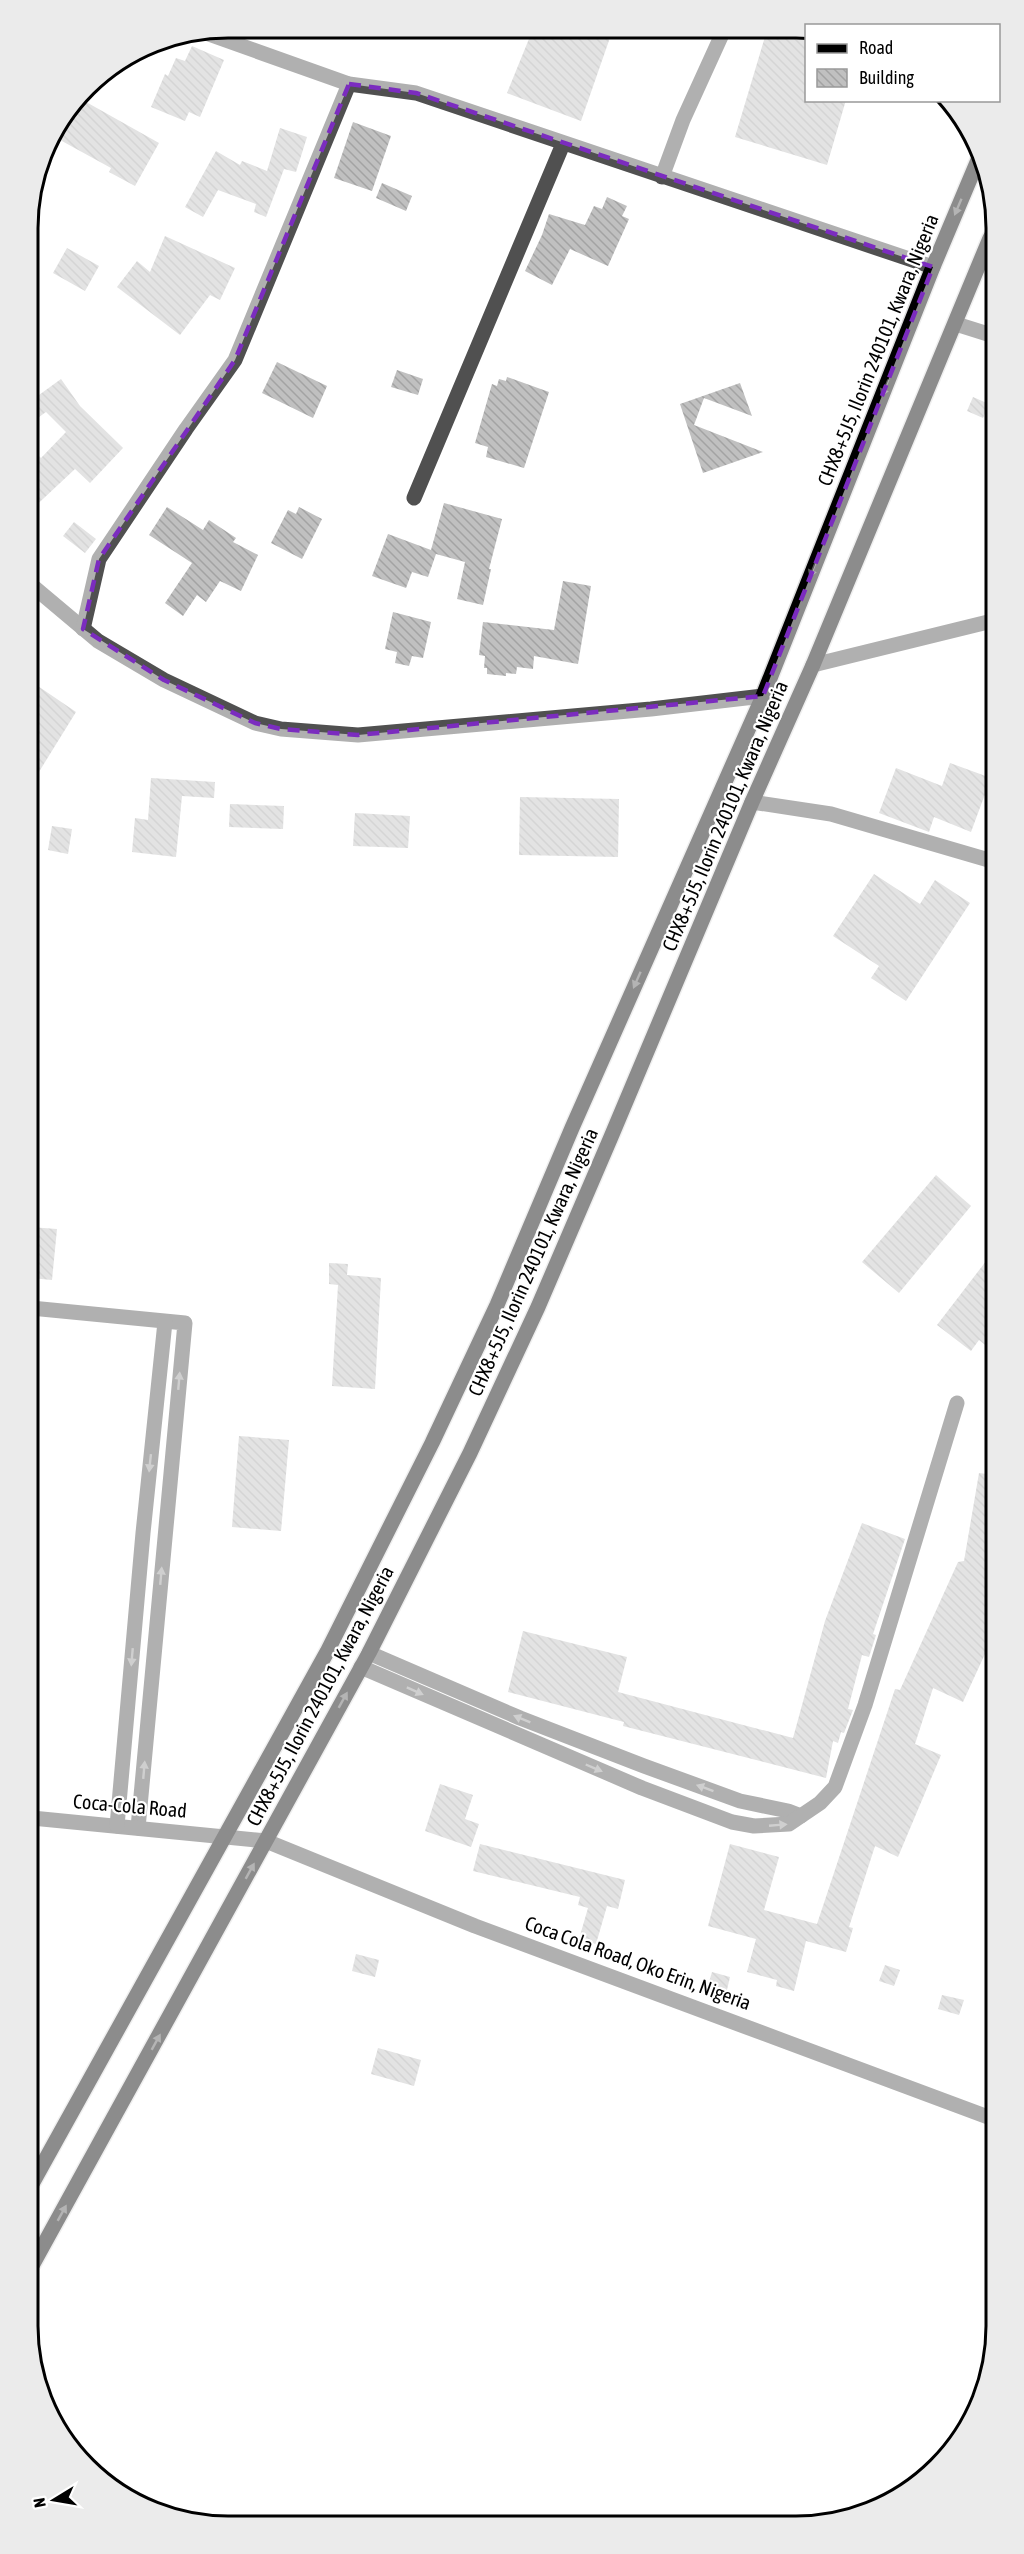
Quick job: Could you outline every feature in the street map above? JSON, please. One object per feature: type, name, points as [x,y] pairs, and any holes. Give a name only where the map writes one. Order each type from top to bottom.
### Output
[{"type":"main road","name":"CHX8+5J5, Ilorin 240101, Kwara, Nigeria","points":[[38,2173],[327,1652],[432,1443],[496,1305],[763,696],[933,267],[976,166]]},
{"type":"main road","name":"CHX8+5J5, Ilorin 240101, Kwara, Nigeria","points":[[38,2255],[369,1653],[470,1453],[538,1307],[752,802],[813,665],[986,248]]},
{"type":"street","points":[[220,38],[349,84],[416,93],[933,267]]},
{"type":"street","points":[[662,177],[683,120],[720,38]]},
{"type":"street","points":[[83,629],[99,560],[146,487],[235,360],[349,84]]},
{"type":"street","points":[[414,498],[563,144]]},
{"type":"street","points":[[956,324],[986,333]]},
{"type":"street","points":[[38,591],[98,641],[164,680],[255,723],[281,729],[358,735],[651,709],[763,696]]},
{"type":"street","points":[[813,665],[986,622]]},
{"type":"street","points":[[752,802],[831,814],[986,859]]},
{"type":"street","points":[[38,1309],[185,1323],[138,1828]]},
{"type":"street","points":[[117,1826],[142,1533],[165,1322]]},
{"type":"street","points":[[361,1667],[642,1788],[732,1822],[754,1826],[789,1824],[820,1803],[835,1787],[865,1705],[957,1403]]},
{"type":"street","points":[[369,1653],[520,1718],[644,1766],[740,1802],[788,1811],[801,1816]]},
{"type":"street","name":"Coca-Cola Road","points":[[38,1819],[266,1841]]},
{"type":"street","name":"Coca Cola Road, Oko Erin, Nigeria","points":[[266,1841],[475,1926],[986,2116]]},
{"type":"highlighted area","points":[[349,84],[416,93],[933,267],[763,696],[358,735],[281,729],[255,723],[164,680],[83,629],[99,559],[235,360]]},
{"type":"building","points":[[529,38],[610,38],[581,121],[507,93]]},
{"type":"building","points":[[765,38],[805,38],[805,102],[845,102],[827,165],[735,137]]},
{"type":"building","points":[[192,46],[224,60],[200,117],[189,112],[185,121],[151,107],[165,74],[168,76],[176,58],[185,61]]},
{"type":"building","points":[[85,102],[159,143],[135,186],[109,172],[111,168],[59,139]]},
{"type":"building","points":[[353,122],[391,136],[372,191],[334,178]]},
{"type":"building","points":[[280,128],[307,137],[296,172],[284,169],[266,217],[254,212],[256,204],[218,190],[203,217],[185,207],[216,151],[240,165],[242,161],[267,171]]},
{"type":"building","points":[[382,183],[412,196],[406,211],[376,198]]},
{"type":"building","points":[[607,197],[627,206],[622,216],[629,219],[608,266],[570,249],[552,285],[525,271],[549,214],[585,225],[594,206],[602,209]]},
{"type":"building","points":[[165,236],[235,268],[220,300],[210,295],[180,335],[117,287],[137,261],[150,272]]},
{"type":"building","points":[[67,248],[99,266],[85,291],[53,273]]},
{"type":"building","points":[[277,362],[327,386],[313,418],[262,393]]},
{"type":"building","points":[[397,370],[423,379],[418,395],[391,387]]},
{"type":"building","points":[[507,377],[549,392],[524,468],[486,457],[488,447],[475,443],[492,384],[497,386],[499,379],[506,381]]},
{"type":"building","points":[[61,379],[80,406],[123,448],[90,483],[75,469],[38,504],[38,455],[41,458],[66,432],[46,412],[38,418],[38,396]]},
{"type":"building","points":[[740,383],[752,416],[704,398],[694,425],[763,452],[703,473],[680,404]]},
{"type":"building","points":[[973,397],[986,403],[983,418],[967,411]]},
{"type":"building","points":[[444,503],[502,519],[489,569],[491,569],[483,605],[457,599],[465,562],[436,554],[428,577],[412,572],[406,588],[372,576],[388,534],[431,550]]},
{"type":"building","points":[[167,507],[203,530],[209,520],[236,538],[233,542],[258,555],[241,591],[220,581],[206,602],[197,595],[183,616],[165,603],[192,563],[149,535]]},
{"type":"building","points":[[299,507],[322,519],[302,559],[271,543],[288,510],[296,514]]},
{"type":"building","points":[[74,522],[96,539],[85,553],[63,536]]},
{"type":"building","points":[[563,581],[591,586],[578,664],[534,656],[533,669],[517,667],[516,674],[506,673],[506,676],[487,674],[487,668],[484,668],[485,656],[479,655],[483,622],[554,630]]},
{"type":"building","points":[[393,612],[431,622],[423,658],[412,656],[409,666],[395,663],[397,652],[385,649]]},
{"type":"building","points":[[38,686],[76,712],[38,773]]},
{"type":"building","points":[[950,763],[986,776],[986,792],[971,832],[934,817],[929,832],[879,813],[896,768],[942,786]]},
{"type":"building","points":[[151,778],[215,782],[214,798],[182,796],[176,857],[132,852],[135,818],[148,820]]},
{"type":"building","points":[[520,797],[619,799],[618,857],[519,855]]},
{"type":"building","points":[[230,804],[284,806],[283,829],[229,827]]},
{"type":"building","points":[[355,813],[410,816],[408,848],[353,846]]},
{"type":"building","points":[[52,826],[72,829],[68,854],[48,850]]},
{"type":"building","points":[[874,874],[920,904],[935,880],[970,903],[906,1001],[871,978],[879,966],[833,936]]},
{"type":"building","points":[[936,1175],[971,1206],[899,1293],[862,1262]]},
{"type":"building","points":[[38,1228],[57,1229],[52,1280],[38,1279]]},
{"type":"building","points":[[986,1261],[986,1346],[979,1340],[971,1351],[937,1325]]},
{"type":"building","points":[[329,1263],[348,1264],[347,1275],[381,1278],[375,1389],[332,1386],[338,1285],[329,1284]]},
{"type":"building","points":[[239,1436],[289,1440],[281,1531],[232,1527]]},
{"type":"building","points":[[979,1473],[986,1474],[986,1652],[963,1702],[933,1688],[915,1744],[941,1755],[898,1857],[875,1846],[849,1927],[853,1928],[846,1952],[806,1941],[794,1991],[776,1986],[777,1980],[747,1972],[756,1939],[708,1926],[730,1844],[779,1857],[764,1910],[817,1924],[895,1689],[900,1690],[958,1562],[964,1561]]},
{"type":"building","points":[[862,1523],[905,1539],[873,1634],[876,1635],[869,1657],[862,1655],[848,1709],[853,1710],[844,1733],[841,1732],[838,1743],[833,1741],[826,1778],[623,1726],[624,1722],[508,1692],[523,1631],[627,1657],[618,1692],[793,1738],[825,1621]]},
{"type":"building","points":[[440,1784],[473,1795],[465,1819],[479,1824],[471,1847],[425,1831]]},
{"type":"building","points":[[480,1844],[625,1880],[618,1909],[607,1906],[596,1944],[579,1939],[588,1908],[578,1905],[580,1897],[473,1871]]},
{"type":"building","points":[[356,1954],[379,1960],[375,1977],[352,1971]]},
{"type":"building","points":[[885,1965],[900,1970],[894,1986],[879,1981]]},
{"type":"building","points":[[712,1972],[730,1977],[726,1994],[707,1989]]},
{"type":"building","points":[[942,1995],[964,2000],[959,2015],[938,2009]]},
{"type":"building","points":[[378,2048],[421,2060],[414,2086],[371,2074]]}]
